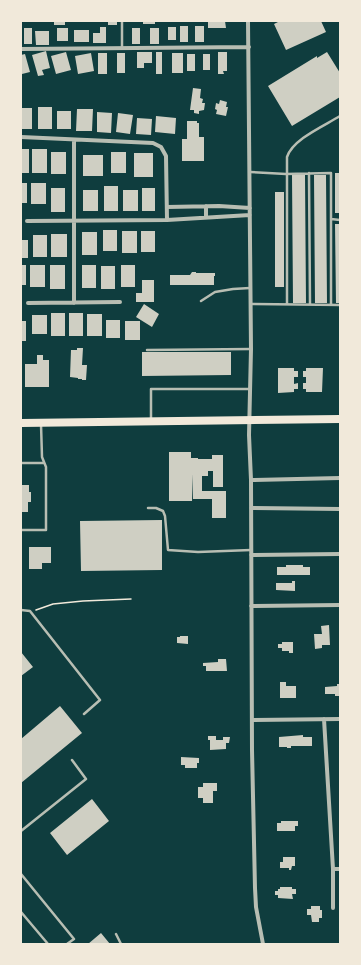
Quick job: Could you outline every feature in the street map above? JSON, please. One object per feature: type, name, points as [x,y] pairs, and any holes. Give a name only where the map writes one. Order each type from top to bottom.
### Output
[{"type":"main road","points":[[21,423],[340,419]]},
{"type":"street","points":[[248,21],[251,304],[250,420],[252,720],[255,888],[256,907],[263,944]]},
{"type":"street","points":[[21,49],[249,47]]},
{"type":"street","points":[[21,138],[153,143],[161,147],[166,156],[166,220]]},
{"type":"street","points":[[74,140],[74,303]]},
{"type":"street","points":[[167,207],[206,206],[250,208]]},
{"type":"street","points":[[206,206],[206,218]]},
{"type":"street","points":[[27,222],[166,220],[250,215]]},
{"type":"street","points":[[28,303],[120,302]]},
{"type":"street","points":[[251,480],[340,478]]},
{"type":"street","points":[[251,508],[340,509]]},
{"type":"street","points":[[251,552],[340,554]]},
{"type":"street","points":[[251,606],[340,605]]},
{"type":"street","points":[[252,720],[340,718]]},
{"type":"street","points":[[324,719],[333,869],[333,908]]},
{"type":"street","points":[[333,869],[340,869]]},
{"type":"lane","points":[[122,21],[122,47]]},
{"type":"lane","points":[[287,304],[287,157],[289,150],[302,139],[340,116]]},
{"type":"lane","points":[[250,172],[286,174],[331,173],[331,304]]},
{"type":"lane","points":[[309,173],[310,304]]},
{"type":"lane","points":[[331,219],[340,220]]},
{"type":"lane","points":[[201,301],[215,292],[250,288]]},
{"type":"lane","points":[[251,304],[340,305]]},
{"type":"lane","points":[[147,350],[251,349]]},
{"type":"lane","points":[[151,421],[151,389],[250,388]]},
{"type":"lane","points":[[21,530],[46,530],[46,467],[41,449],[41,422]]},
{"type":"lane","points":[[21,463],[44,463]]},
{"type":"lane","points":[[148,508],[156,508],[163,511],[165,516],[168,550],[198,552],[251,552]]},
{"type":"lane","points":[[21,610],[30,611],[100,700],[84,714]]},
{"type":"lane","points":[[21,831],[86,779],[72,760]]},
{"type":"lane","points":[[21,874],[74,939],[68,944]]},
{"type":"lane","points":[[21,912],[48,944]]},
{"type":"lane","points":[[116,934],[121,944]]},
{"type":"path","points":[[30,611],[53,604],[131,599]]},
{"type":"building","points":[[54,21],[65,21],[65,25],[54,25]]},
{"type":"building","points":[[108,21],[117,21],[117,25],[108,25]]},
{"type":"building","points":[[143,21],[155,21],[155,24],[143,24]]},
{"type":"building","points":[[208,21],[225,21],[226,28],[208,28]]},
{"type":"building","points":[[280,21],[321,21],[326,32],[286,50],[274,24]]},
{"type":"building","points":[[180,26],[188,26],[188,42],[180,42]]},
{"type":"building","points":[[195,26],[204,26],[204,42],[195,42]]},
{"type":"building","points":[[100,27],[106,27],[106,43],[93,43],[93,33],[100,33]]},
{"type":"building","points":[[168,27],[176,27],[176,40],[168,40]]},
{"type":"building","points":[[24,28],[32,28],[32,44],[24,44]]},
{"type":"building","points":[[57,28],[68,28],[68,41],[57,41]]},
{"type":"building","points":[[132,28],[140,28],[140,44],[132,44]]},
{"type":"building","points":[[150,28],[159,28],[159,44],[150,44]]},
{"type":"building","points":[[74,30],[89,30],[89,42],[74,42]]},
{"type":"building","points":[[35,31],[49,31],[49,45],[36,45]]},
{"type":"building","points":[[46,51],[50,68],[42,70],[44,75],[38,76],[32,55]]},
{"type":"building","points":[[66,52],[71,70],[56,74],[51,56]]},
{"type":"building","points":[[137,52],[152,52],[152,63],[144,63],[144,68],[137,68]]},
{"type":"building","points":[[156,52],[162,52],[162,74],[156,74]]},
{"type":"building","points":[[218,52],[227,52],[227,71],[223,71],[224,74],[218,74]]},
{"type":"building","points":[[327,52],[340,73],[340,97],[292,126],[268,86],[317,56],[317,58]]},
{"type":"building","points":[[91,53],[94,71],[78,74],[75,56]]},
{"type":"building","points":[[98,53],[107,53],[107,74],[98,74]]},
{"type":"building","points":[[117,53],[125,53],[125,73],[117,73]]},
{"type":"building","points":[[172,53],[183,53],[183,73],[172,73]]},
{"type":"building","points":[[25,54],[30,72],[22,74],[21,55]]},
{"type":"building","points":[[187,54],[195,54],[195,71],[187,71]]},
{"type":"building","points":[[203,54],[210,54],[210,70],[203,70]]},
{"type":"building","points":[[193,88],[201,89],[200,98],[203,99],[202,103],[205,103],[204,110],[199,111],[199,114],[194,113],[194,110],[190,110]]},
{"type":"building","points":[[220,100],[227,102],[226,107],[228,107],[226,116],[216,114],[216,103],[219,104]]},
{"type":"building","points":[[38,107],[52,107],[52,129],[38,129]]},
{"type":"building","points":[[21,108],[32,108],[32,129],[21,129]]},
{"type":"building","points":[[77,109],[93,109],[92,131],[76,131]]},
{"type":"building","points":[[57,111],[71,111],[71,129],[57,129]]},
{"type":"building","points":[[97,112],[112,113],[111,133],[97,132]]},
{"type":"building","points":[[118,113],[133,115],[130,134],[116,132]]},
{"type":"building","points":[[156,116],[176,118],[175,134],[155,132]]},
{"type":"building","points":[[137,118],[152,119],[151,135],[136,134]]},
{"type":"building","points":[[187,121],[197,121],[197,123],[199,123],[199,137],[204,137],[204,161],[182,161],[182,139],[187,139]]},
{"type":"building","points":[[21,149],[29,149],[29,173],[21,173]]},
{"type":"building","points":[[32,149],[47,149],[47,173],[32,173]]},
{"type":"building","points":[[51,152],[66,152],[66,174],[51,174]]},
{"type":"building","points":[[111,152],[126,152],[126,173],[111,173]]},
{"type":"building","points":[[134,153],[153,153],[153,177],[134,177]]},
{"type":"building","points":[[83,155],[103,155],[103,176],[83,176]]},
{"type":"building","points":[[335,173],[340,173],[340,213],[335,213]]},
{"type":"building","points":[[292,175],[305,175],[306,303],[293,303]]},
{"type":"building","points":[[314,175],[326,175],[327,303],[315,303]]},
{"type":"building","points":[[21,183],[27,183],[27,203],[21,203]]},
{"type":"building","points":[[31,183],[46,183],[46,204],[31,204]]},
{"type":"building","points":[[104,186],[118,186],[118,211],[104,211]]},
{"type":"building","points":[[51,188],[65,188],[65,212],[51,212]]},
{"type":"building","points":[[142,188],[155,188],[155,211],[142,211]]},
{"type":"building","points":[[83,190],[98,190],[98,211],[83,211]]},
{"type":"building","points":[[123,190],[138,190],[138,211],[123,211]]},
{"type":"building","points":[[275,192],[284,192],[284,287],[275,287]]},
{"type":"building","points":[[335,224],[340,224],[340,303],[336,303]]},
{"type":"building","points":[[103,230],[117,230],[117,251],[103,251]]},
{"type":"building","points":[[122,231],[137,231],[137,253],[122,253]]},
{"type":"building","points":[[141,231],[155,231],[155,252],[141,252]]},
{"type":"building","points":[[82,232],[97,232],[97,255],[82,255]]},
{"type":"building","points":[[51,234],[67,234],[67,257],[51,257]]},
{"type":"building","points":[[33,235],[47,235],[47,257],[33,257]]},
{"type":"building","points":[[21,240],[28,240],[28,258],[21,258]]},
{"type":"building","points":[[21,265],[26,265],[26,285],[21,285]]},
{"type":"building","points":[[30,265],[45,265],[45,287],[30,287]]},
{"type":"building","points":[[50,265],[65,265],[65,289],[50,289]]},
{"type":"building","points":[[82,265],[96,265],[96,288],[82,288]]},
{"type":"building","points":[[121,265],[135,265],[135,287],[121,287]]},
{"type":"building","points":[[101,266],[115,266],[115,289],[101,289]]},
{"type":"building","points":[[192,272],[215,273],[214,285],[170,285],[170,275],[190,275]]},
{"type":"building","points":[[142,280],[154,280],[154,302],[136,302],[136,293],[142,293]]},
{"type":"building","points":[[144,304],[159,314],[152,327],[136,317]]},
{"type":"building","points":[[51,313],[65,313],[65,336],[51,336]]},
{"type":"building","points":[[69,313],[83,313],[83,336],[69,336]]},
{"type":"building","points":[[87,314],[102,314],[102,336],[87,336]]},
{"type":"building","points":[[32,315],[47,315],[47,334],[32,334]]},
{"type":"building","points":[[106,320],[120,320],[120,338],[106,338]]},
{"type":"building","points":[[21,321],[26,321],[26,341],[21,341]]},
{"type":"building","points":[[125,321],[140,321],[140,340],[125,340]]},
{"type":"building","points":[[77,348],[83,348],[82,365],[87,365],[86,380],[70,377],[71,350],[77,350]]},
{"type":"building","points":[[142,352],[231,352],[231,375],[142,376]]},
{"type":"building","points":[[37,355],[43,355],[43,360],[49,360],[49,387],[25,387],[25,364],[37,364]]},
{"type":"building","points":[[278,368],[294,368],[294,371],[298,371],[298,377],[294,377],[294,384],[298,383],[298,389],[294,389],[294,392],[278,393]]},
{"type":"building","points":[[306,368],[323,368],[322,392],[306,392],[306,389],[303,389],[303,383],[306,383],[306,377],[303,377],[303,371],[306,371]]},
{"type":"building","points":[[169,452],[191,452],[191,458],[198,459],[212,459],[212,455],[223,455],[223,487],[213,487],[213,471],[208,471],[208,476],[202,476],[202,491],[226,491],[226,518],[212,518],[212,499],[193,499],[193,474],[192,501],[169,501]]},
{"type":"building","points":[[21,485],[29,485],[29,492],[31,492],[31,502],[28,502],[28,512],[21,512]]},
{"type":"building","points":[[162,520],[162,570],[81,571],[80,521]]},
{"type":"building","points":[[29,547],[51,547],[51,563],[42,563],[42,569],[29,569]]},
{"type":"building","points":[[286,565],[303,565],[303,567],[310,567],[310,575],[277,575],[277,567],[286,567]]},
{"type":"building","points":[[292,581],[295,581],[295,591],[276,590],[276,583],[292,583]]},
{"type":"building","points":[[329,625],[330,645],[322,645],[322,648],[315,649],[314,634],[322,634],[321,626]]},
{"type":"building","points":[[188,636],[188,644],[177,643],[177,637]]},
{"type":"building","points":[[282,642],[293,642],[293,653],[289,653],[289,651],[282,651],[282,648],[278,648],[278,644],[282,644]]},
{"type":"building","points":[[21,652],[33,667],[21,676]]},
{"type":"building","points":[[218,659],[226,659],[227,671],[206,671],[206,666],[203,666],[203,663],[218,662]]},
{"type":"building","points":[[280,682],[286,682],[286,686],[296,686],[296,698],[280,698]]},
{"type":"building","points":[[337,684],[340,684],[340,696],[335,696],[335,694],[325,694],[325,687],[337,686]]},
{"type":"building","points":[[60,706],[82,733],[21,783],[21,739]]},
{"type":"building","points":[[303,735],[303,737],[312,737],[312,746],[291,746],[291,748],[279,747],[279,737]]},
{"type":"building","points":[[208,736],[216,736],[216,740],[223,740],[223,737],[230,737],[229,743],[226,743],[226,749],[210,750],[210,740],[208,740]]},
{"type":"building","points":[[181,757],[199,758],[197,768],[185,768],[185,765],[181,765]]},
{"type":"building","points":[[203,783],[217,783],[217,791],[213,791],[213,803],[203,803],[203,798],[198,798],[198,787],[203,787]]},
{"type":"building","points":[[92,799],[109,821],[67,855],[50,833]]},
{"type":"building","points":[[281,821],[298,821],[298,826],[295,826],[295,831],[277,831],[277,823],[281,823]]},
{"type":"building","points":[[283,857],[295,857],[295,866],[292,866],[291,870],[289,870],[289,868],[280,868],[280,862],[283,862]]},
{"type":"building","points":[[280,887],[292,887],[292,889],[296,889],[296,894],[292,894],[293,899],[278,898],[278,895],[275,895],[275,891],[278,891]]},
{"type":"building","points":[[311,906],[320,906],[320,910],[322,910],[322,918],[319,918],[319,922],[312,922],[311,915],[307,915],[307,909],[311,909]]},
{"type":"building","points":[[101,933],[110,944],[88,944]]}]
